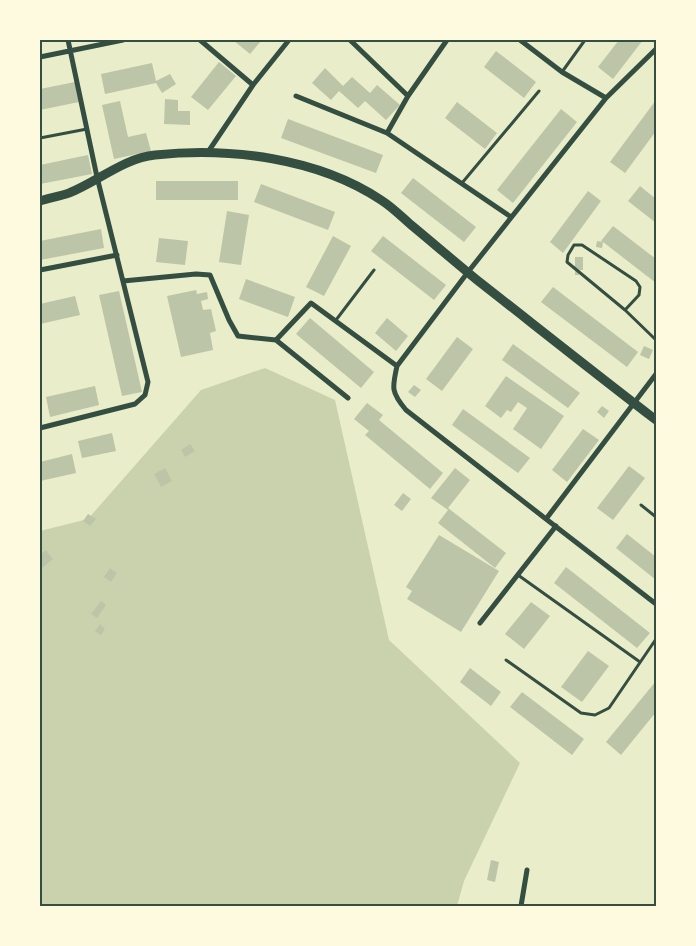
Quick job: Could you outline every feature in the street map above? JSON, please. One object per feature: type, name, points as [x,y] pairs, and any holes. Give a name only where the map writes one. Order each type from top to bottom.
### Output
[{"type":"main road","points":[[40,201],[70,192],[127,163],[153,155],[208,152],[267,158],[330,175],[382,200],[468,272],[656,420]]},
{"type":"street","points":[[40,428],[135,404],[145,395],[148,382],[97,177],[68,40]]},
{"type":"street","points":[[40,57],[123,40]]},
{"type":"street","points":[[200,40],[253,85]]},
{"type":"street","points":[[208,152],[253,85],[289,40]]},
{"type":"street","points":[[350,40],[408,96]]},
{"type":"street","points":[[387,133],[408,96],[447,40]]},
{"type":"street","points":[[520,40],[562,72],[606,98]]},
{"type":"street","points":[[656,48],[606,98],[511,217],[397,366],[392,384],[396,397],[406,410],[656,604]]},
{"type":"street","points":[[296,96],[387,133],[511,217]]},
{"type":"street","points":[[40,270],[117,256]]},
{"type":"street","points":[[123,282],[196,274],[210,275],[229,320],[238,336],[276,340],[348,398]]},
{"type":"street","points":[[276,340],[311,303],[397,366]]},
{"type":"street","points":[[546,518],[656,374]]},
{"type":"street","points":[[480,623],[556,526]]},
{"type":"street","points":[[521,906],[526,870]]},
{"type":"lane","points":[[562,72],[585,40]]},
{"type":"lane","points":[[462,184],[539,91]]},
{"type":"lane","points":[[40,138],[87,129]]},
{"type":"lane","points":[[625,310],[639,296],[640,287],[636,281],[582,245],[574,245],[568,255],[567,262],[625,310],[656,340]]},
{"type":"lane","points":[[336,320],[374,270]]},
{"type":"lane","points":[[641,505],[656,517]]},
{"type":"lane","points":[[517,575],[640,662]]},
{"type":"lane","points":[[506,660],[581,713],[595,714],[610,708],[656,639]]},
{"type":"green space","points":[[265,368],[335,400],[389,640],[520,763],[464,881],[457,906],[40,906],[40,531],[88,519],[201,390]]},
{"type":"building","points":[[233,40],[262,40],[250,54]]},
{"type":"building","points":[[619,40],[643,40],[613,79],[598,67]]},
{"type":"building","points":[[496,51],[536,82],[524,98],[484,67]]},
{"type":"building","points":[[219,62],[236,76],[208,110],[191,97]]},
{"type":"building","points":[[152,63],[156,81],[170,74],[176,84],[162,93],[156,83],[105,94],[101,74]]},
{"type":"building","points":[[325,68],[343,86],[352,77],[370,93],[377,85],[400,105],[386,120],[365,101],[358,108],[339,91],[331,100],[312,83]]},
{"type":"building","points":[[75,82],[79,102],[40,110],[40,89]]},
{"type":"building","points":[[165,99],[178,100],[178,111],[190,111],[190,125],[164,124]]},
{"type":"building","points":[[656,100],[656,131],[625,173],[610,162]]},
{"type":"building","points":[[120,101],[128,137],[146,133],[151,151],[114,159],[102,105]]},
{"type":"building","points":[[457,102],[497,133],[485,149],[445,118]]},
{"type":"building","points":[[561,109],[577,122],[513,203],[497,190]]},
{"type":"building","points":[[288,119],[383,155],[376,173],[281,138]]},
{"type":"building","points":[[88,155],[92,174],[40,184],[40,165]]},
{"type":"building","points":[[413,178],[476,227],[464,242],[401,193]]},
{"type":"building","points":[[156,181],[238,181],[238,200],[156,200]]},
{"type":"building","points":[[261,184],[335,212],[328,230],[254,202]]},
{"type":"building","points":[[640,186],[656,199],[656,223],[628,201]]},
{"type":"building","points":[[588,191],[601,201],[563,253],[550,242]]},
{"type":"building","points":[[227,211],[249,215],[241,265],[219,262]]},
{"type":"building","points":[[613,226],[656,259],[656,283],[601,241]]},
{"type":"building","points":[[101,229],[104,248],[40,260],[40,241]]},
{"type":"building","points":[[333,236],[351,246],[324,296],[306,287]]},
{"type":"building","points":[[383,236],[446,285],[434,300],[371,251]]},
{"type":"building","points":[[159,238],[188,241],[185,265],[156,262]]},
{"type":"building","points":[[597,241],[603,242],[602,248],[596,247]]},
{"type":"building","points":[[575,257],[583,257],[583,270],[579,270],[579,275],[575,275]]},
{"type":"building","points":[[246,279],[295,297],[288,317],[239,299]]},
{"type":"building","points":[[553,287],[638,352],[627,367],[541,302]]},
{"type":"building","points":[[196,290],[197,294],[207,292],[208,299],[201,301],[203,310],[211,309],[216,331],[210,333],[213,350],[181,357],[167,296]]},
{"type":"building","points":[[119,291],[142,392],[122,396],[99,295]]},
{"type":"building","points":[[75,296],[80,315],[40,324],[40,304]]},
{"type":"building","points":[[310,318],[374,372],[361,388],[296,334]]},
{"type":"building","points":[[387,318],[408,336],[396,351],[375,333]]},
{"type":"building","points":[[457,337],[473,349],[442,391],[426,379]]},
{"type":"building","points":[[513,344],[580,393],[568,408],[502,360]]},
{"type":"building","points":[[644,346],[653,350],[649,359],[640,355]]},
{"type":"building","points":[[506,376],[564,416],[541,449],[513,429],[527,408],[518,402],[511,412],[507,410],[501,418],[485,406]]},
{"type":"building","points":[[414,385],[421,390],[415,397],[408,392]]},
{"type":"building","points":[[95,386],[99,405],[50,417],[46,397]]},
{"type":"building","points":[[367,403],[383,415],[379,420],[443,473],[430,489],[365,435],[369,431],[354,419]]},
{"type":"building","points":[[602,406],[609,411],[604,418],[597,412]]},
{"type":"building","points":[[463,409],[530,458],[518,473],[452,425]]},
{"type":"building","points":[[583,429],[599,440],[567,482],[552,470]]},
{"type":"building","points":[[112,433],[116,451],[82,458],[78,441]]},
{"type":"building","points":[[190,444],[195,451],[185,457],[181,450]]},
{"type":"building","points":[[72,454],[76,473],[40,481],[40,462]]},
{"type":"building","points":[[629,466],[645,478],[613,520],[597,508]]},
{"type":"building","points":[[165,468],[172,481],[161,487],[154,474]]},
{"type":"building","points":[[455,468],[470,480],[448,508],[506,553],[495,568],[438,523],[448,510],[431,498]]},
{"type":"building","points":[[403,493],[411,499],[402,511],[394,505]]},
{"type":"building","points":[[88,514],[96,519],[90,526],[83,521]]},
{"type":"building","points":[[627,534],[656,557],[656,580],[616,548]]},
{"type":"building","points":[[439,535],[499,571],[461,632],[407,599],[412,591],[406,587]]},
{"type":"building","points":[[46,550],[53,559],[42,568],[40,566],[40,555]]},
{"type":"building","points":[[566,567],[650,633],[637,648],[554,583]]},
{"type":"building","points":[[110,568],[117,573],[111,582],[104,577]]},
{"type":"building","points":[[101,601],[106,605],[97,618],[91,614]]},
{"type":"building","points":[[531,602],[550,616],[524,649],[505,634]]},
{"type":"building","points":[[100,624],[105,629],[101,635],[95,631]]},
{"type":"building","points":[[588,651],[609,666],[582,702],[561,687]]},
{"type":"building","points":[[470,668],[501,692],[491,706],[460,682]]},
{"type":"building","points":[[656,681],[656,712],[621,755],[606,742]]},
{"type":"building","points":[[522,692],[584,739],[572,755],[510,707]]},
{"type":"building","points":[[491,860],[499,862],[495,882],[487,880]]}]
